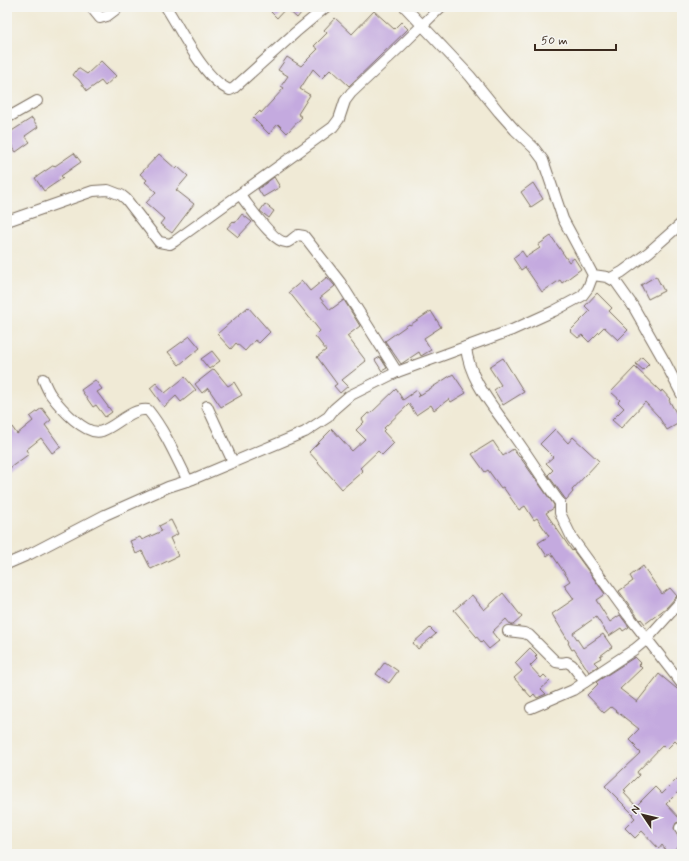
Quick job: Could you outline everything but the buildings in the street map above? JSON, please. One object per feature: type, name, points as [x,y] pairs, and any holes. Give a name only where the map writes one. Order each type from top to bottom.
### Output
[{"type":"street","points":[[91,7],[100,18],[106,16],[119,7]]},
{"type":"street","points":[[166,7],[194,54],[210,74],[225,88],[230,90],[326,7]]},
{"type":"street","points":[[7,564],[30,554],[105,515],[168,487],[188,481],[305,432],[328,417],[337,406],[349,396],[397,372],[512,330],[573,301],[582,296],[588,288],[593,275],[563,219],[543,160],[515,130],[470,76],[405,7]]},
{"type":"street","points":[[7,221],[86,194],[108,190],[121,195],[126,199],[159,242],[170,244],[176,242],[333,127],[339,119],[345,101],[351,93],[441,7]]},
{"type":"street","points":[[7,118],[37,101]]},
{"type":"street","points":[[240,195],[275,237],[281,242],[287,242],[298,235],[304,236],[340,282],[397,372]]},
{"type":"street","points":[[611,278],[644,256],[682,223]]},
{"type":"street","points":[[593,275],[611,278],[616,282],[633,306],[682,395]]},
{"type":"street","points":[[466,347],[469,365],[478,383],[560,503],[560,513],[572,538],[682,684]]},
{"type":"street","points":[[42,379],[51,395],[60,405],[79,425],[92,432],[101,432],[140,409],[148,410],[167,440],[188,481]]},
{"type":"street","points":[[207,406],[233,462]]},
{"type":"street","points":[[532,708],[573,690],[612,665],[647,639],[682,600]]},
{"type":"street","points":[[508,631],[529,635],[558,663],[567,662],[570,664],[585,682]]}]
